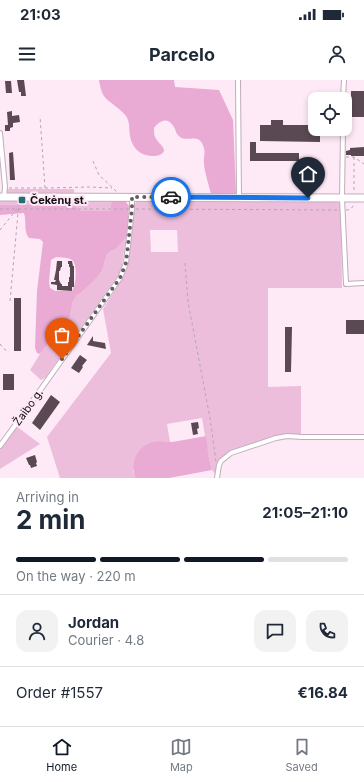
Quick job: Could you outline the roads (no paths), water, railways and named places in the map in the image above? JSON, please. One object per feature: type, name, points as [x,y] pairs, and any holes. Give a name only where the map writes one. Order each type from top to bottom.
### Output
[{"type":"main road","points":[[2,197],[360,198]]},
{"type":"street","points":[[238,80],[239,198]]},
{"type":"street","points":[[343,92],[344,80]]},
{"type":"street","points":[[0,133],[2,197]]},
{"type":"street","points":[[343,136],[342,198],[346,284],[364,283]]},
{"type":"street","name":"Žaibo g.","points":[[0,446],[120,278],[126,263],[132,197]]},
{"type":"street","points":[[217,478],[221,461],[231,453],[276,438],[287,436],[364,437]]},
{"type":"place","name":"Čekėnų st.","points":[[22,200]]}]
